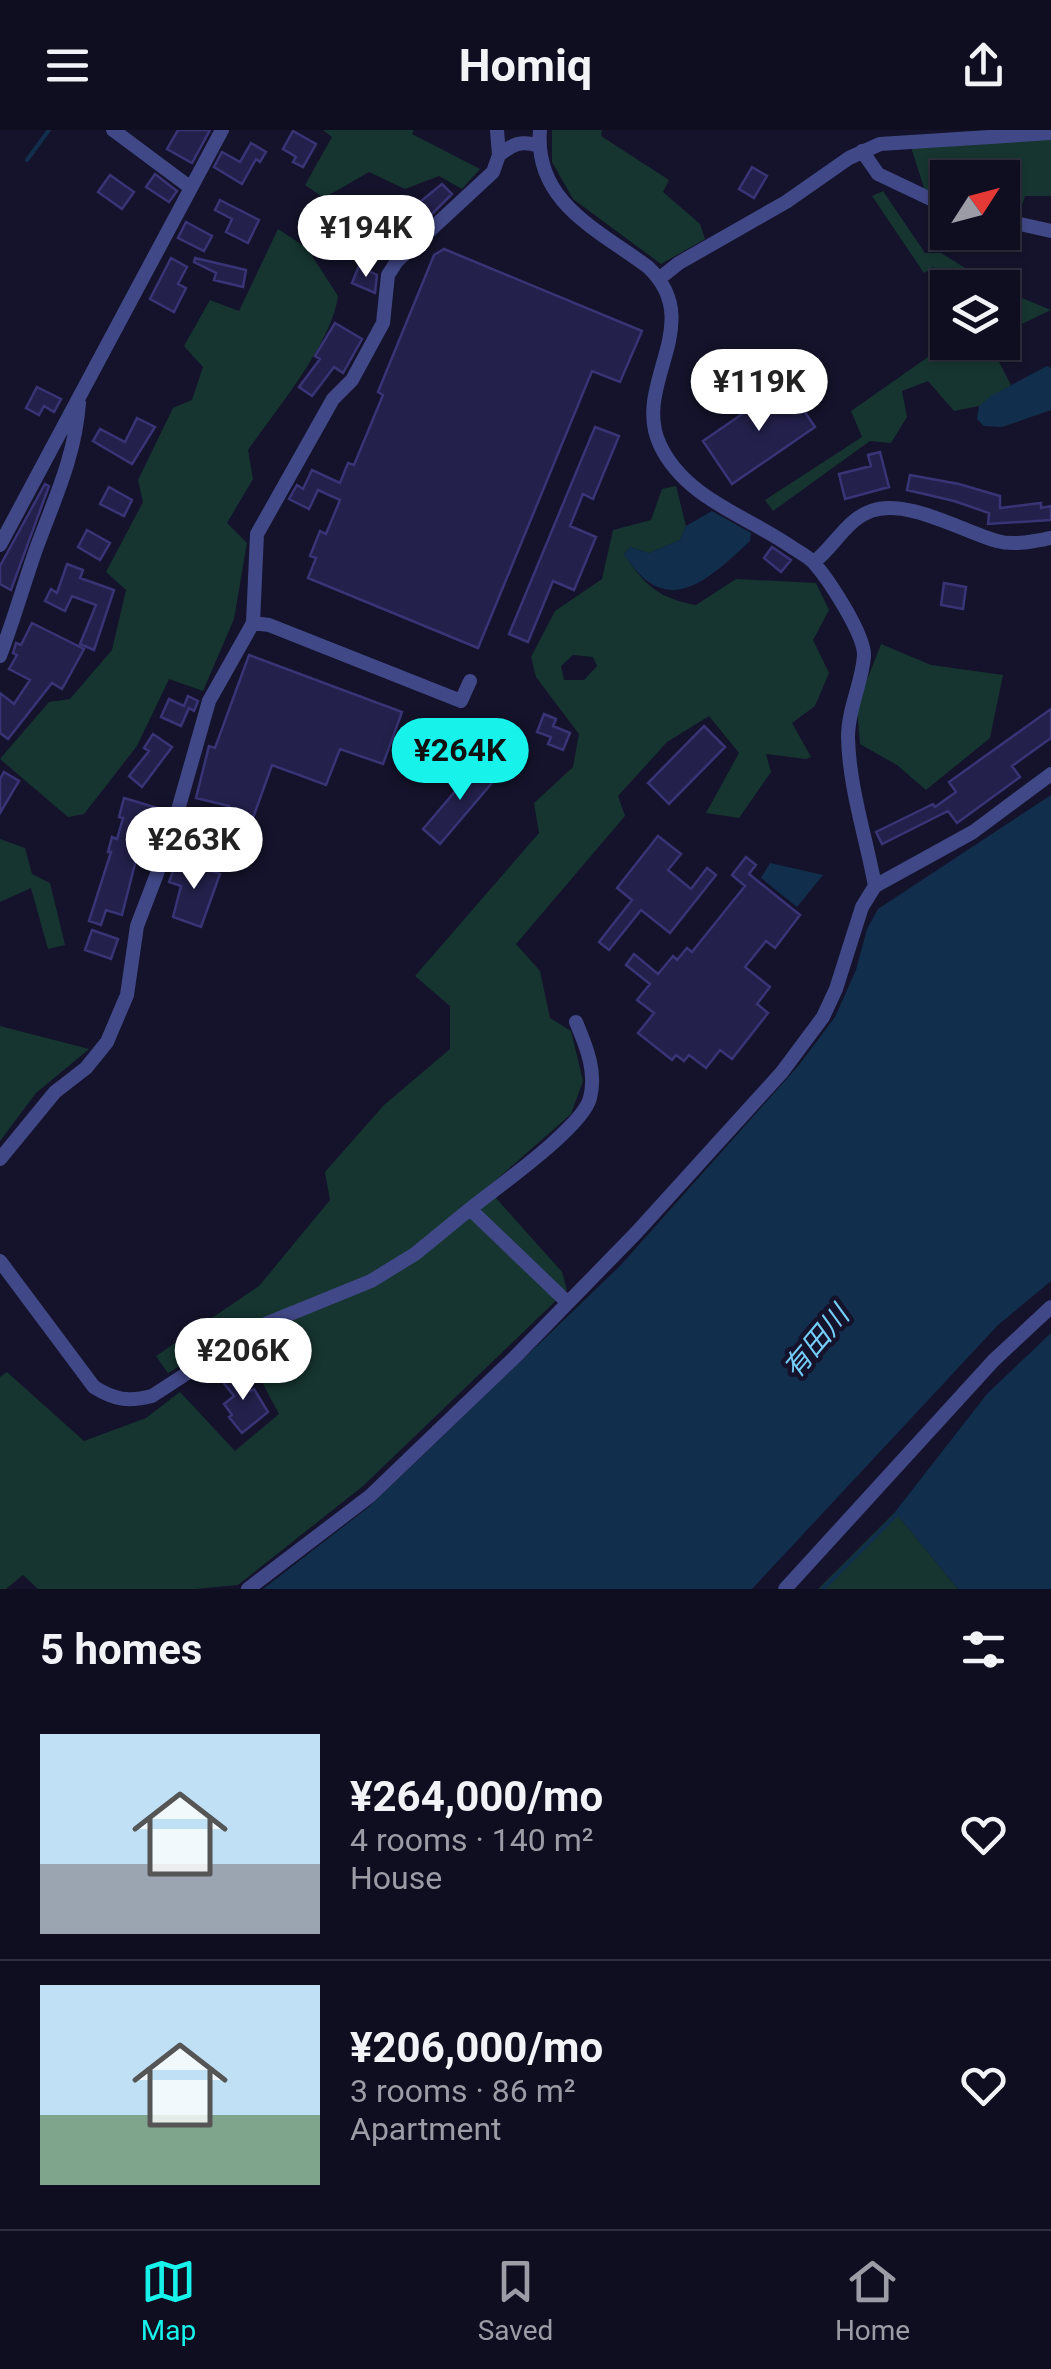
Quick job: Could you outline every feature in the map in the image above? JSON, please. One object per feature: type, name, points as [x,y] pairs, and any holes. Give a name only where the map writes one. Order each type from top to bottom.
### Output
[{"type":"street","points":[[112,130],[191,188]]},
{"type":"street","points":[[0,545],[222,130]]},
{"type":"street","points":[[0,1159],[55,1092],[86,1068],[107,1042],[126,995],[137,926],[168,845],[209,701],[253,623],[257,534],[332,399],[352,380],[384,323],[388,275],[397,261],[493,172],[499,156],[497,130]]},
{"type":"street","points":[[540,130],[540,166],[560,201],[660,278],[670,296],[674,321],[653,413],[659,443],[675,469],[703,496],[768,531],[814,562],[863,644],[864,657],[852,699],[848,735],[852,775],[875,886]]},
{"type":"street","points":[[660,278],[862,151],[880,144],[1051,132]]},
{"type":"street","points":[[499,156],[512,144],[526,142],[539,146]]},
{"type":"street","points":[[862,151],[878,174],[930,199]]},
{"type":"street","points":[[1020,224],[1051,232]]},
{"type":"street","points":[[0,656],[66,476],[77,429],[79,397]]},
{"type":"street","points":[[814,562],[858,518],[873,510],[891,508],[935,518],[1001,542],[1051,538]]},
{"type":"street","points":[[253,623],[270,625],[461,701],[470,681]]},
{"type":"street","points":[[248,1589],[370,1496],[568,1303],[782,1072],[823,1017],[862,907],[875,886],[973,832],[1051,774]]},
{"type":"street","points":[[0,1261],[94,1387],[114,1399],[152,1396],[258,1327],[371,1281],[415,1254],[552,1142],[590,1101],[590,1056],[576,1022]]},
{"type":"street","points":[[470,1209],[568,1303]]},
{"type":"street","points":[[785,1589],[994,1360],[1051,1307]]},
{"type":"green space","points":[[323,130],[414,130],[412,134],[480,169],[462,189],[439,176],[405,189],[369,172],[324,198],[305,185],[332,137]]},
{"type":"green space","points":[[552,130],[602,130],[601,136],[669,180],[663,192],[700,224],[705,239],[661,264],[573,199],[552,162]]},
{"type":"green space","points":[[1051,139],[1051,196],[1025,196],[1020,212],[1020,160],[930,160],[930,192],[925,191],[910,144]]},
{"type":"green space","points":[[883,191],[925,253],[941,253],[968,270],[933,267],[924,273],[872,196]]},
{"type":"green space","points":[[278,229],[307,248],[338,296],[334,314],[314,355],[248,450],[253,479],[227,523],[247,543],[234,619],[203,691],[169,679],[137,746],[84,814],[68,817],[0,759],[49,702],[70,699],[112,650],[126,590],[106,572],[143,502],[138,480],[173,408],[192,400],[203,367],[184,346],[210,300],[239,311]]},
{"type":"green space","points":[[1020,297],[1051,310],[1020,325]]},
{"type":"green space","points":[[930,356],[930,360],[994,360],[999,362],[1011,385],[979,406],[954,411],[928,381],[902,391],[907,417],[891,443],[870,441],[773,511],[765,500],[862,437],[851,411]]},
{"type":"green space","points":[[676,486],[686,526],[680,540],[649,553],[630,547],[624,554],[639,574],[672,599],[696,605],[736,579],[816,583],[829,610],[813,640],[829,673],[815,706],[792,723],[811,757],[766,754],[771,772],[739,818],[706,813],[739,753],[709,716],[667,742],[618,796],[625,816],[516,944],[540,971],[550,1018],[571,1031],[583,1081],[571,1114],[487,1188],[562,1272],[567,1290],[363,1486],[238,1585],[195,1589],[38,1589],[23,1575],[6,1589],[0,1589],[0,1377],[7,1372],[84,1441],[146,1418],[180,1392],[235,1451],[279,1414],[236,1333],[168,1373],[156,1356],[259,1286],[330,1200],[325,1172],[384,1105],[450,1049],[450,1006],[415,976],[539,833],[534,803],[573,767],[579,734],[536,677],[531,657],[555,611],[602,579],[613,530],[651,520],[662,489]],"holes":[[[573,655],[593,657],[597,666],[584,680],[564,680],[561,666]]]},
{"type":"green space","points":[[881,644],[931,665],[1003,675],[990,738],[926,790],[897,765],[860,744],[857,705]]},
{"type":"green space","points":[[0,839],[25,848],[32,874],[50,883],[65,945],[48,949],[31,888],[0,902]]},
{"type":"green space","points":[[0,1026],[89,1049],[36,1093],[0,1141]]},
{"type":"green space","points":[[895,1512],[958,1589],[818,1589]]},
{"type":"water","points":[[1047,366],[1051,368],[1051,410],[1002,427],[984,426],[977,419],[979,406],[991,396]]},
{"type":"water","points":[[712,511],[751,533],[750,541],[718,569],[687,588],[655,586],[624,554],[630,547],[649,553],[680,540],[686,526]]},
{"type":"water","name":"有田川","points":[[1051,795],[1051,1281],[998,1325],[752,1589],[263,1589],[370,1506],[620,1266],[799,1065],[835,1017],[878,909]]},
{"type":"water","points":[[770,863],[823,875],[797,907],[761,878]]},
{"type":"water","points":[[1051,1333],[1051,1589],[958,1589],[895,1512],[987,1394]]},
{"type":"building","points":[[178,130],[210,130],[192,163],[167,149]]},
{"type":"building","points":[[293,131],[316,144],[303,167],[283,149]]},
{"type":"building","points":[[251,143],[266,152],[260,162],[256,159],[242,184],[214,167],[222,152],[240,162]]},
{"type":"building","points":[[752,167],[767,176],[754,198],[739,189]]},
{"type":"building","points":[[155,174],[177,191],[169,202],[146,187]]},
{"type":"building","points":[[110,175],[134,192],[122,209],[98,192]]},
{"type":"building","points":[[442,184],[452,194],[428,218],[415,206]]},
{"type":"building","points":[[377,199],[412,218],[401,237],[366,219]]},
{"type":"building","points":[[220,200],[259,220],[248,243],[226,232],[232,219],[215,210]]},
{"type":"building","points":[[186,222],[212,236],[204,251],[178,238]]},
{"type":"building","points":[[343,236],[366,246],[360,261],[337,251]]},
{"type":"building","points":[[444,249],[642,331],[620,382],[592,371],[478,648],[308,578],[316,558],[310,556],[320,531],[326,534],[340,500],[318,490],[309,509],[289,499],[297,485],[303,489],[312,470],[340,483],[348,463],[354,465],[383,395],[378,392],[434,255]]},
{"type":"building","points":[[171,258],[187,267],[178,284],[186,288],[174,312],[150,299]]},
{"type":"building","points":[[195,258],[246,270],[243,287],[214,280],[216,273],[194,262]]},
{"type":"building","points":[[359,266],[377,275],[375,293],[352,283]]},
{"type":"building","points":[[335,323],[362,339],[343,373],[334,367],[312,396],[299,387],[320,359],[315,356]]},
{"type":"building","points":[[786,384],[815,427],[732,484],[703,441]]},
{"type":"building","points":[[37,387],[61,399],[54,412],[44,406],[39,415],[26,408]]},
{"type":"building","points":[[137,418],[155,427],[132,464],[93,441],[100,429],[125,442]]},
{"type":"building","points":[[595,427],[619,436],[593,499],[583,494],[570,526],[596,537],[574,590],[553,581],[528,642],[509,634]]},
{"type":"building","points":[[880,452],[889,487],[845,499],[839,474],[871,466],[868,455]]},
{"type":"building","points":[[910,475],[1000,496],[1000,508],[1041,503],[1041,508],[1051,506],[1051,520],[988,524],[989,513],[907,490]]},
{"type":"building","points":[[45,484],[49,486],[11,590],[0,584],[0,566]]},
{"type":"building","points":[[109,487],[132,500],[124,516],[100,504]]},
{"type":"building","points":[[87,530],[110,543],[100,560],[78,547]]},
{"type":"building","points":[[772,547],[791,560],[781,572],[764,558]]},
{"type":"building","points":[[67,564],[83,570],[80,578],[114,590],[94,650],[80,644],[96,605],[72,596],[65,611],[45,601],[51,589],[57,593]]},
{"type":"building","points":[[944,583],[966,587],[963,609],[941,605]]},
{"type":"building","points":[[32,623],[84,649],[62,689],[52,683],[8,739],[0,733],[0,693],[14,704],[30,680],[9,669],[17,655],[13,653],[16,643],[21,645]]},
{"type":"building","points":[[249,655],[402,712],[383,764],[340,749],[326,785],[272,765],[253,818],[228,809],[229,806],[196,798],[209,746],[215,748]]},
{"type":"building","points":[[188,696],[198,701],[194,711],[189,708],[181,726],[161,717],[169,699],[184,706]]},
{"type":"building","points":[[1051,709],[1051,738],[1012,766],[1020,777],[957,823],[948,811],[882,844],[876,832],[933,804],[935,807],[956,792],[949,782]]},
{"type":"building","points":[[544,714],[556,719],[553,726],[570,733],[563,750],[548,744],[551,737],[537,732]]},
{"type":"building","points":[[704,726],[725,747],[669,804],[648,783]]},
{"type":"building","points":[[153,734],[172,747],[142,787],[129,776],[149,751],[144,748]]},
{"type":"building","points":[[480,762],[497,777],[440,844],[423,829]]},
{"type":"building","points":[[4,772],[19,781],[0,813],[0,779]]},
{"type":"building","points":[[124,798],[161,809],[149,856],[138,852],[122,915],[106,910],[101,925],[89,921],[112,837],[117,839],[123,818],[119,817]]},
{"type":"building","points":[[658,836],[681,854],[668,870],[691,889],[707,868],[716,875],[670,933],[641,910],[609,950],[599,942],[632,900],[617,888]]},
{"type":"building","points":[[746,857],[756,865],[749,874],[800,915],[775,948],[766,941],[745,967],[770,987],[757,1004],[768,1013],[732,1059],[720,1050],[706,1068],[689,1055],[684,1061],[676,1055],[672,1060],[638,1033],[654,1013],[637,1000],[650,984],[626,965],[634,954],[658,974],[673,956],[677,960],[687,948],[692,952],[745,886],[732,875]]},
{"type":"building","points":[[176,863],[191,868],[193,864],[220,874],[201,927],[173,917],[181,886],[169,882]]},
{"type":"building","points":[[92,930],[118,939],[111,959],[85,950]]},
{"type":"building","points":[[235,1371],[251,1391],[254,1389],[268,1412],[242,1433],[224,1404],[234,1396],[222,1381]]},
{"type":"waterway","points":[[27,160],[49,130]]},
{"type":"waterway","points":[[823,1589],[897,1514]]}]
